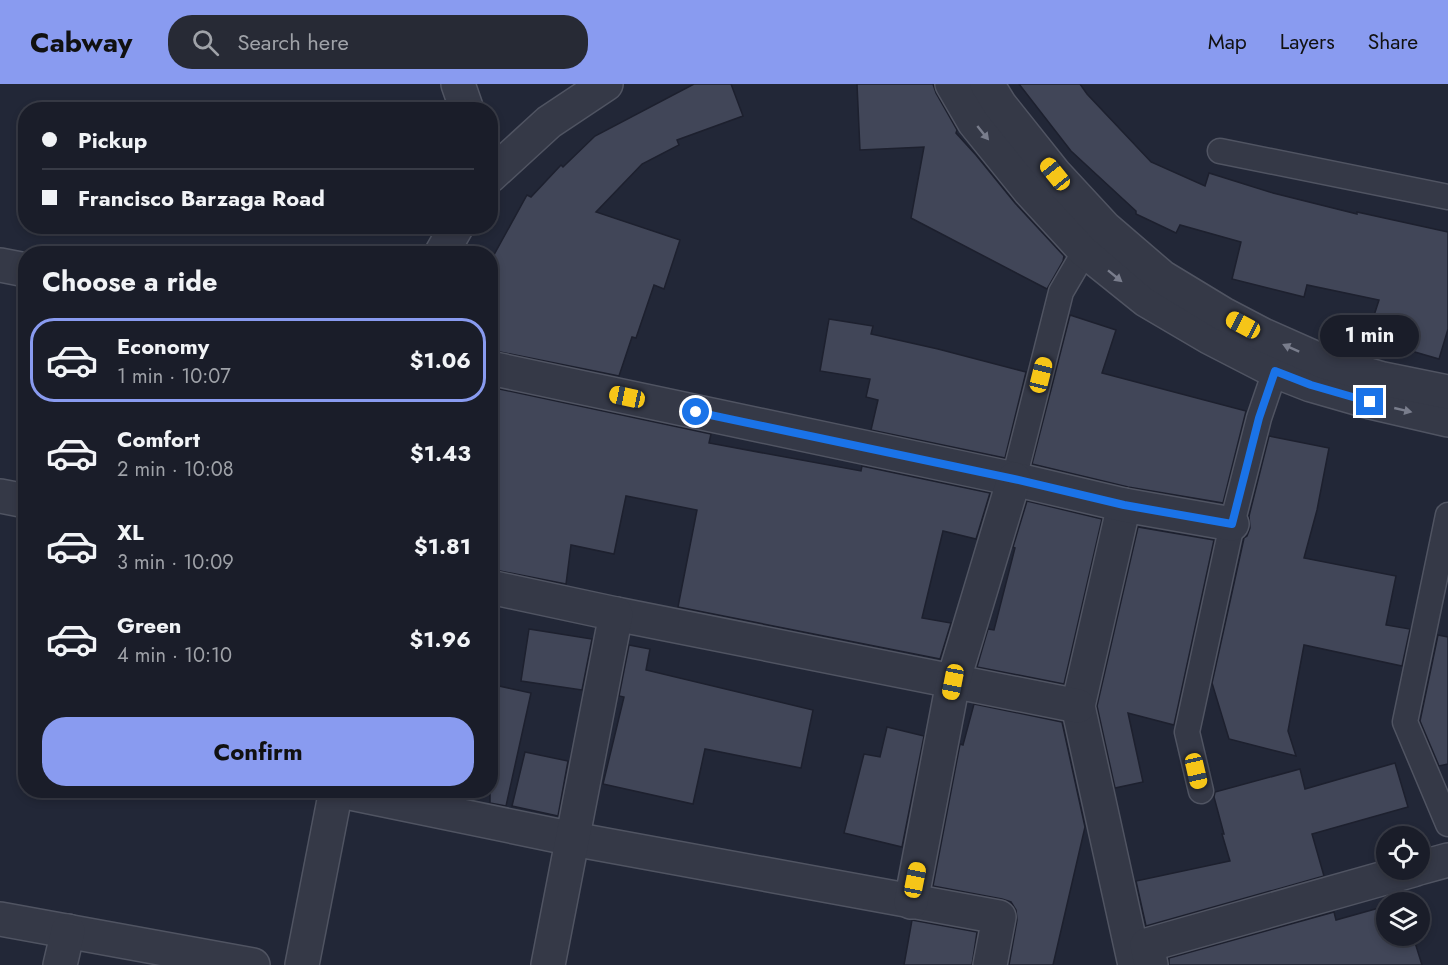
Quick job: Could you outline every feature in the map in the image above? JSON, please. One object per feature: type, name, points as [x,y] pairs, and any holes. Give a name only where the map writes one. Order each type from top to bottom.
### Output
[{"type":"street","points":[[458,84],[464,102]]},
{"type":"street","points":[[498,169],[549,122],[606,84]]},
{"type":"street","points":[[952,84],[974,122],[1029,190],[1095,240],[1223,314],[1324,362],[1383,379],[1448,392]]},
{"type":"street","points":[[987,84],[1000,105],[1055,174],[1095,240],[1146,300],[1209,337],[1275,371],[1311,385],[1370,402],[1448,420]]},
{"type":"street","points":[[0,265],[18,268]]},
{"type":"street","points":[[498,370],[1014,479],[1124,505],[1232,524]]},
{"type":"street","points":[[911,902],[953,682],[1014,479]]},
{"type":"street","points":[[0,496],[18,499]]},
{"type":"street","points":[[1124,505],[1077,706],[1135,965]]},
{"type":"street","points":[[498,589],[1077,706]]},
{"type":"street","points":[[548,965],[616,614]]},
{"type":"street","points":[[302,965],[334,798]]},
{"type":"street","points":[[375,798],[573,839],[999,917],[990,965]]},
{"type":"street","points":[[1430,865],[1448,860]]},
{"type":"street","points":[[1151,965],[1147,945],[1378,880]]},
{"type":"street","points":[[0,919],[253,965]]},
{"type":"street","points":[[60,965],[68,931]]},
{"type":"lane","points":[[1220,151],[1448,197]]},
{"type":"lane","points":[[1014,479],[1061,292],[1095,240]]},
{"type":"lane","points":[[1201,791],[1187,732],[1232,524],[1259,418],[1275,371]]},
{"type":"lane","points":[[1448,515],[1405,722],[1448,824]]},
{"type":"building","points":[[694,84],[731,84],[743,116],[677,140],[679,145],[642,164],[596,212],[680,240],[664,289],[654,285],[636,338],[632,337],[619,376],[498,352],[498,248],[527,195],[531,197],[561,165],[563,167],[595,136]]},
{"type":"building","points":[[857,84],[933,84],[957,130],[956,133],[1015,203],[1064,256],[1047,289],[911,218],[924,147],[860,150]]},
{"type":"building","points":[[1019,84],[1080,84],[1151,162],[1205,186],[1209,173],[1273,193],[1357,214],[1357,212],[1448,232],[1448,329],[1439,359],[1401,348],[1402,344],[1368,334],[1379,300],[1307,285],[1304,297],[1232,279],[1241,242],[1180,225],[1176,233],[1136,214],[1136,211],[1071,151]]},
{"type":"building","points":[[1070,315],[1116,330],[1102,373],[1246,411],[1223,503],[1128,487],[1032,464]]},
{"type":"building","points":[[829,319],[873,326],[871,334],[1026,372],[1005,458],[871,430],[878,400],[866,397],[870,379],[820,371]]},
{"type":"building","points":[[498,389],[711,434],[709,443],[861,471],[862,466],[990,493],[976,539],[943,531],[922,618],[951,623],[940,659],[678,607],[697,510],[626,496],[614,554],[571,545],[566,584],[498,571]]},
{"type":"building","points":[[1269,436],[1329,448],[1317,510],[1304,558],[1396,576],[1386,625],[1410,629],[1402,666],[1304,645],[1288,731],[1296,756],[1229,739],[1212,683],[1244,538],[1250,528],[1249,516]]},
{"type":"building","points":[[1027,501],[1102,519],[1064,684],[977,667],[988,629],[994,630],[1015,548],[1013,547]]},
{"type":"building","points":[[1138,527],[1214,540],[1174,725],[1128,713],[1143,782],[1115,788],[1097,706]]},
{"type":"building","points":[[529,629],[592,639],[582,690],[521,681]]},
{"type":"building","points":[[1438,635],[1448,637],[1448,764],[1439,766],[1420,721]]},
{"type":"building","points":[[629,645],[650,649],[646,670],[813,710],[801,768],[705,749],[693,804],[603,784],[624,697],[619,696]]},
{"type":"building","points":[[498,686],[531,693],[506,806],[490,803],[490,798],[498,798]]},
{"type":"building","points":[[974,704],[1062,722],[1085,827],[1053,965],[1009,965],[1017,920],[1016,910],[1011,902],[933,886],[960,744],[963,745]]},
{"type":"building","points":[[887,727],[924,736],[902,847],[844,833],[864,754],[880,757]]},
{"type":"building","points":[[525,752],[568,761],[558,816],[512,806]]},
{"type":"building","points":[[1395,763],[1408,807],[1312,834],[1324,876],[1146,926],[1136,881],[1230,861],[1222,834],[1224,834],[1214,797],[1215,792],[1300,769],[1305,789]]},
{"type":"building","points":[[1376,909],[1376,946],[1416,946],[1422,965],[1169,965],[1169,958],[1334,912],[1336,920]]},
{"type":"building","points":[[912,920],[977,932],[972,965],[904,965]]},
{"type":"route","points":[[696,412],[1014,479],[1124,505],[1232,524],[1259,418],[1275,371],[1311,385],[1370,402]]}]
